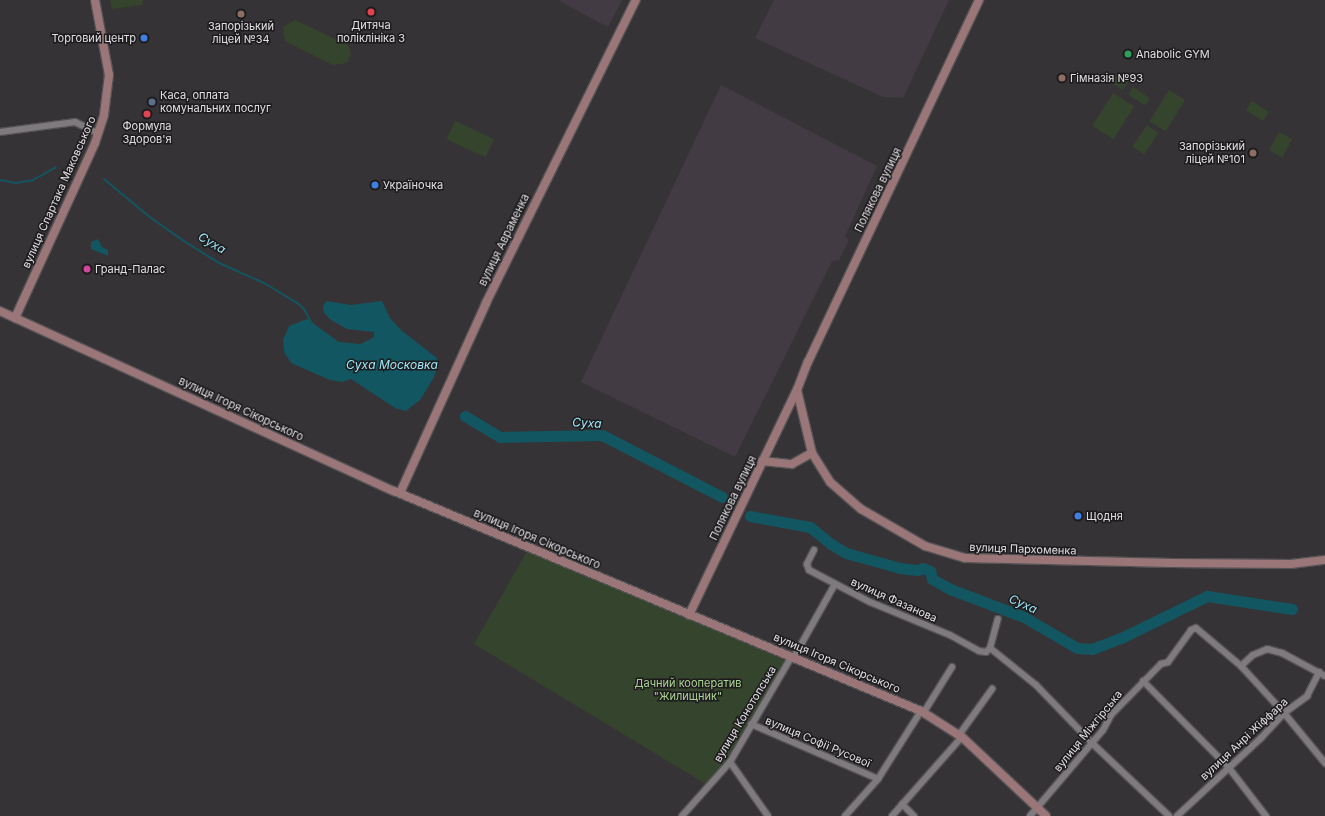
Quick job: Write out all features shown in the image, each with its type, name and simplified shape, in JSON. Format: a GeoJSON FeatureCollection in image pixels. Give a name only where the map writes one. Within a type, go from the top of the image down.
{"type":"FeatureCollection","features":[{"type":"Feature","properties":{"kind":"main road","name":"вулиця Спартака Маковського"},"geometry":{"type":"LineString","coordinates":[[15,318],[98,133],[104,115],[109,75],[95,0]]}},
{"type":"Feature","properties":{"kind":"main road","name":"вулиця Авраменка"},"geometry":{"type":"LineString","coordinates":[[400,493],[484,308],[585,99],[636,0]]}},
{"type":"Feature","properties":{"kind":"main road","name":"Полякова вулиця"},"geometry":{"type":"LineString","coordinates":[[689,615],[797,390],[808,362],[979,0]]}},
{"type":"Feature","properties":{"kind":"main road","name":"вулиця Ігоря Сікорського"},"geometry":{"type":"LineString","coordinates":[[0,311],[400,493],[689,615],[923,711],[960,736],[1046,816]]}},
{"type":"Feature","properties":{"kind":"main road"},"geometry":{"type":"LineString","coordinates":[[762,461],[792,464],[812,453],[797,390]]}},
{"type":"Feature","properties":{"kind":"main road","name":"вулиця Пархоменка"},"geometry":{"type":"LineString","coordinates":[[812,453],[830,482],[861,509],[925,546],[966,558],[1291,564],[1325,560]]}},
{"type":"Feature","properties":{"kind":"street"},"geometry":{"type":"LineString","coordinates":[[0,132],[75,122],[98,133]]}},
{"type":"Feature","properties":{"kind":"street","name":"вулиця Фазанова"},"geometry":{"type":"LineString","coordinates":[[814,550],[808,568],[835,584],[950,635],[979,651],[986,652],[990,648]]}},
{"type":"Feature","properties":{"kind":"street","name":"вулиця Конотопська"},"geometry":{"type":"LineString","coordinates":[[682,816],[730,762],[751,724],[793,657],[835,584]]}},
{"type":"Feature","properties":{"kind":"street"},"geometry":{"type":"LineString","coordinates":[[998,619],[990,648],[1036,685],[1169,816]]}},
{"type":"Feature","properties":{"kind":"street","name":"вулиця Міжгірська"},"geometry":{"type":"LineString","coordinates":[[1030,816],[1093,742],[1111,715],[1161,664],[1168,662],[1191,630],[1196,628],[1241,666]]}},
{"type":"Feature","properties":{"kind":"street"},"geometry":{"type":"LineString","coordinates":[[1325,676],[1282,653],[1267,649],[1254,655],[1241,666],[1284,713],[1325,763]]}},
{"type":"Feature","properties":{"kind":"street"},"geometry":{"type":"LineString","coordinates":[[844,816],[878,779],[952,667]]}},
{"type":"Feature","properties":{"kind":"street","name":"вулиця Анрі Жіффара"},"geometry":{"type":"LineString","coordinates":[[1177,816],[1261,738],[1284,713],[1307,696],[1319,672]]}},
{"type":"Feature","properties":{"kind":"street"},"geometry":{"type":"LineString","coordinates":[[1143,682],[1229,768],[1266,816]]}},
{"type":"Feature","properties":{"kind":"street"},"geometry":{"type":"LineString","coordinates":[[892,816],[960,736],[992,690]]}},
{"type":"Feature","properties":{"kind":"street","name":"вулиця Софії Русової"},"geometry":{"type":"LineString","coordinates":[[751,724],[878,779]]}},
{"type":"Feature","properties":{"kind":"street"},"geometry":{"type":"LineString","coordinates":[[730,762],[768,816]]}},
{"type":"Feature","properties":{"kind":"street"},"geometry":{"type":"LineString","coordinates":[[902,804],[914,816]]}},
{"type":"Feature","properties":{"kind":"shaded area"},"geometry":{"type":"Polygon","coordinates":[[[558,0],[622,0],[608,27],[558,0]]]}},
{"type":"Feature","properties":{"kind":"shaded area"},"geometry":{"type":"Polygon","coordinates":[[[774,0],[949,0],[903,98],[883,97],[755,38],[774,0]]]}},
{"type":"Feature","properties":{"kind":"shaded area"},"geometry":{"type":"Polygon","coordinates":[[[721,85],[877,166],[845,236],[849,240],[839,260],[832,261],[735,457],[581,382],[721,85]]]}},
{"type":"Feature","properties":{"kind":"green space"},"geometry":{"type":"Polygon","coordinates":[[[110,0],[143,0],[142,5],[112,9],[110,0]]]}},
{"type":"Feature","properties":{"kind":"green space"},"geometry":{"type":"Polygon","coordinates":[[[295,20],[348,45],[351,54],[347,63],[333,65],[285,41],[283,27],[295,20]]]}},
{"type":"Feature","properties":{"kind":"green space"},"geometry":{"type":"Polygon","coordinates":[[[1122,74],[1130,79],[1123,90],[1110,82],[1118,75],[1122,74]]]}},
{"type":"Feature","properties":{"kind":"green space"},"geometry":{"type":"Polygon","coordinates":[[[1133,87],[1150,98],[1145,105],[1128,95],[1133,87]]]}},
{"type":"Feature","properties":{"kind":"green space"},"geometry":{"type":"Polygon","coordinates":[[[1169,90],[1185,100],[1166,131],[1149,121],[1169,90]]]}},
{"type":"Feature","properties":{"kind":"green space"},"geometry":{"type":"Polygon","coordinates":[[[1113,93],[1134,106],[1114,139],[1092,126],[1113,93]]]}},
{"type":"Feature","properties":{"kind":"green space"},"geometry":{"type":"Polygon","coordinates":[[[1252,101],[1269,112],[1263,121],[1246,110],[1252,101]]]}},
{"type":"Feature","properties":{"kind":"green space"},"geometry":{"type":"Polygon","coordinates":[[[455,121],[494,139],[486,157],[447,139],[455,121]]]}},
{"type":"Feature","properties":{"kind":"green space"},"geometry":{"type":"Polygon","coordinates":[[[1147,125],[1159,133],[1144,154],[1132,147],[1147,125]]]}},
{"type":"Feature","properties":{"kind":"green space"},"geometry":{"type":"Polygon","coordinates":[[[1279,132],[1292,139],[1282,158],[1269,151],[1279,132]]]}},
{"type":"Feature","properties":{"kind":"green space","name":"Дачний кооператив \"Жилищник\""},"geometry":{"type":"Polygon","coordinates":[[[529,548],[794,657],[730,762],[709,786],[474,644],[529,548]]]}},
{"type":"Feature","properties":{"kind":"water"},"geometry":{"type":"Polygon","coordinates":[[[98,239],[102,247],[108,250],[108,256],[91,249],[91,242],[98,239]]]}},
{"type":"Feature","properties":{"kind":"water","name":"Суха Московка"},"geometry":{"type":"Polygon","coordinates":[[[326,301],[351,305],[382,301],[390,318],[402,331],[437,358],[438,366],[433,379],[420,400],[406,411],[395,408],[351,379],[342,382],[330,380],[291,363],[284,352],[283,340],[289,326],[307,319],[339,342],[361,344],[374,337],[374,332],[347,329],[331,320],[324,313],[323,307],[326,301]]]}},
{"type":"Feature","properties":{"kind":"waterway","name":"Суха Московка"},"geometry":{"type":"LineString","coordinates":[[0,180],[15,183],[33,180],[56,167]]}},
{"type":"Feature","properties":{"kind":"waterway","name":"Суха"},"geometry":{"type":"LineString","coordinates":[[104,179],[151,218],[184,241],[219,263],[264,283],[296,302],[304,309],[311,322]]}},
{"type":"Feature","properties":{"kind":"waterway","name":"Суха"},"geometry":{"type":"LineString","coordinates":[[465,416],[500,437],[602,435],[722,497]]}},
{"type":"Feature","properties":{"kind":"waterway","name":"Суха"},"geometry":{"type":"LineString","coordinates":[[750,516],[810,527],[831,544],[846,553],[900,568],[917,570],[923,568],[930,571],[932,579],[950,589],[1024,617],[1077,648],[1092,649],[1123,637],[1207,596],[1292,609]]}},
{"type":"Feature","properties":{"kind":"place","name":"Дитяча поліклініка 3"},"geometry":{"type":"Point","coordinates":[371,12]}},
{"type":"Feature","properties":{"kind":"place","name":"Запорізький ліцей №34"},"geometry":{"type":"Point","coordinates":[241,14]}},
{"type":"Feature","properties":{"kind":"place","name":"Торговий центр"},"geometry":{"type":"Point","coordinates":[144,38]}},
{"type":"Feature","properties":{"kind":"place","name":"Anabolic GYM"},"geometry":{"type":"Point","coordinates":[1128,54]}},
{"type":"Feature","properties":{"kind":"place","name":"Гімназія №93"},"geometry":{"type":"Point","coordinates":[1062,78]}},
{"type":"Feature","properties":{"kind":"place","name":"Каса, оплата комунальних послуг"},"geometry":{"type":"Point","coordinates":[152,102]}},
{"type":"Feature","properties":{"kind":"place","name":"Формула Здоров'я"},"geometry":{"type":"Point","coordinates":[147,114]}},
{"type":"Feature","properties":{"kind":"place","name":"Запорізький ліцей №101"},"geometry":{"type":"Point","coordinates":[1253,153]}},
{"type":"Feature","properties":{"kind":"place","name":"Україночка"},"geometry":{"type":"Point","coordinates":[375,185]}},
{"type":"Feature","properties":{"kind":"place","name":"Гранд-Палас"},"geometry":{"type":"Point","coordinates":[87,269]}},
{"type":"Feature","properties":{"kind":"place","name":"Щодня"},"geometry":{"type":"Point","coordinates":[1078,516]}}]}
